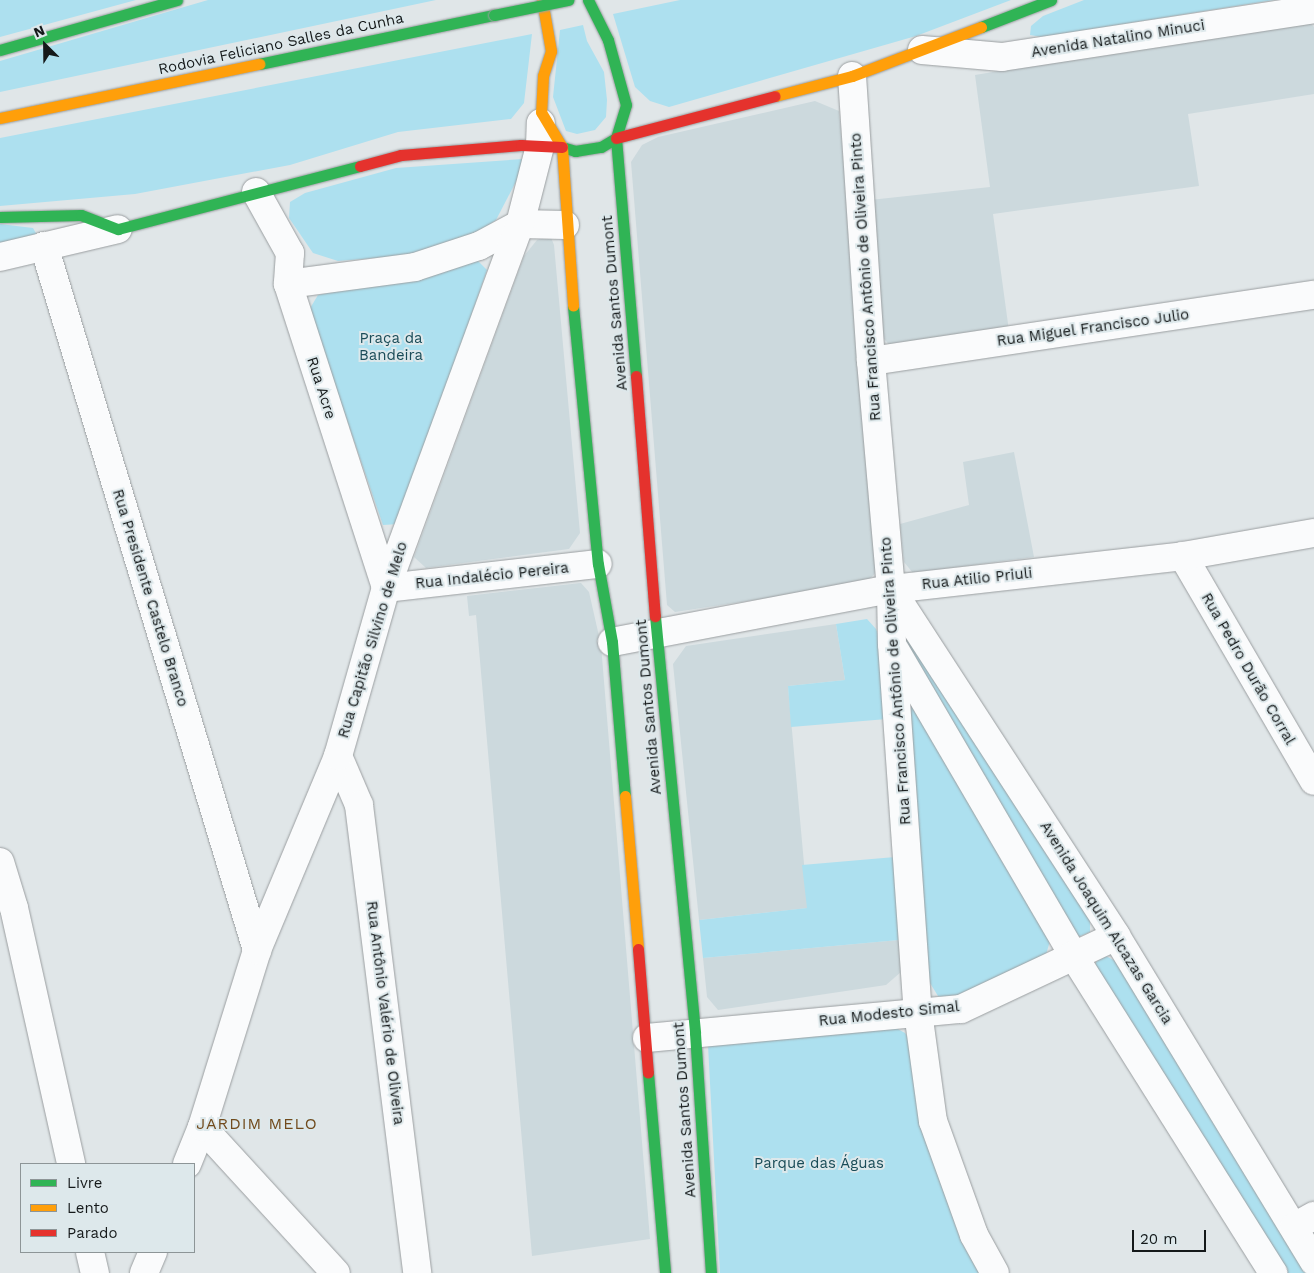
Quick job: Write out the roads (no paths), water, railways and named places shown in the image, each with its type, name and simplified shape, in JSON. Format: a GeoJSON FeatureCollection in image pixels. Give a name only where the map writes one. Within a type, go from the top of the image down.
{"type":"FeatureCollection","features":[{"type":"Feature","properties":{"kind":"street"},"geometry":{"type":"LineString","coordinates":[[0,50],[177,0]]}},
{"type":"Feature","properties":{"kind":"street"},"geometry":{"type":"LineString","coordinates":[[541,112],[543,76],[551,51],[542,0]]}},
{"type":"Feature","properties":{"kind":"street","name":"Rodovia Feliciano Salles da Cunha"},"geometry":{"type":"LineString","coordinates":[[0,118],[568,0]]}},
{"type":"Feature","properties":{"kind":"street"},"geometry":{"type":"LineString","coordinates":[[588,0],[608,40],[626,105],[616,138]]}},
{"type":"Feature","properties":{"kind":"street"},"geometry":{"type":"LineString","coordinates":[[0,257],[118,229],[401,155],[551,146],[575,151],[601,147],[616,138],[852,76],[1051,0]]}},
{"type":"Feature","properties":{"kind":"street","name":"Avenida Natalino Minuci"},"geometry":{"type":"LineString","coordinates":[[922,50],[1002,57],[1314,9]]}},
{"type":"Feature","properties":{"kind":"street","name":"Rua Francisco Antônio de Oliveira Pinto"},"geometry":{"type":"LineString","coordinates":[[852,76],[871,361],[892,589],[892,644],[918,1012],[933,1121],[974,1235],[995,1273]]}},
{"type":"Feature","properties":{"kind":"street","name":"Rua Capitão Silvino de Melo"},"geometry":{"type":"LineString","coordinates":[[187,1163],[202,1127],[256,950],[338,756],[386,588],[520,224],[551,146],[541,112]]}},
{"type":"Feature","properties":{"kind":"street","name":"Avenida Santos Dumont"},"geometry":{"type":"LineString","coordinates":[[616,138],[657,636],[695,1033],[711,1273]]}},
{"type":"Feature","properties":{"kind":"street","name":"Avenida Santos Dumont"},"geometry":{"type":"LineString","coordinates":[[551,146],[565,225],[598,564],[612,642],[647,1038],[665,1273]]}},
{"type":"Feature","properties":{"kind":"street","name":"Rua Acre"},"geometry":{"type":"LineString","coordinates":[[256,192],[290,253],[288,284],[386,588]]}},
{"type":"Feature","properties":{"kind":"street"},"geometry":{"type":"LineString","coordinates":[[0,217],[81,215],[118,229]]}},
{"type":"Feature","properties":{"kind":"street"},"geometry":{"type":"LineString","coordinates":[[288,284],[415,267],[479,246],[520,224],[565,225]]}},
{"type":"Feature","properties":{"kind":"street","name":"Rua Presidente Castelo Branco"},"geometry":{"type":"LineString","coordinates":[[44,246],[256,950]]}},
{"type":"Feature","properties":{"kind":"street","name":"Rua Miguel Francisco Julio"},"geometry":{"type":"LineString","coordinates":[[871,361],[1314,295]]}},
{"type":"Feature","properties":{"kind":"street","name":"Rua Atilio Priuli"},"geometry":{"type":"LineString","coordinates":[[612,642],[657,636],[892,589],[1183,556],[1314,533]]}},
{"type":"Feature","properties":{"kind":"street","name":"Rua Pedro Durão Corral"},"geometry":{"type":"LineString","coordinates":[[1183,556],[1314,781]]}},
{"type":"Feature","properties":{"kind":"street","name":"Rua Indalécio Pereira"},"geometry":{"type":"LineString","coordinates":[[386,588],[598,564]]}},
{"type":"Feature","properties":{"kind":"street","name":"Avenida Joaquim Alcazas Garcia"},"geometry":{"type":"LineString","coordinates":[[892,589],[1116,936],[1304,1222],[1314,1262]]}},
{"type":"Feature","properties":{"kind":"street"},"geometry":{"type":"LineString","coordinates":[[892,644],[1073,955],[1273,1273]]}},
{"type":"Feature","properties":{"kind":"street","name":"Rua Antônio Valério de Oliveira"},"geometry":{"type":"LineString","coordinates":[[338,756],[359,805],[417,1273]]}},
{"type":"Feature","properties":{"kind":"street"},"geometry":{"type":"LineString","coordinates":[[0,862],[14,908],[71,1163]]}},
{"type":"Feature","properties":{"kind":"street","name":"Rua Modesto Simal"},"geometry":{"type":"LineString","coordinates":[[647,1038],[918,1012],[961,1010],[1116,936]]}},
{"type":"Feature","properties":{"kind":"street"},"geometry":{"type":"LineString","coordinates":[[202,1127],[336,1273]]}},
{"type":"Feature","properties":{"kind":"street"},"geometry":{"type":"LineString","coordinates":[[90,1253],[95,1273]]}},
{"type":"Feature","properties":{"kind":"street"},"geometry":{"type":"LineString","coordinates":[[144,1273],[153,1253]]}},
{"type":"Feature","properties":{"kind":"district","name":"JARDIM MELO"},"geometry":{"type":"Point","coordinates":[257,1124]}},
{"type":"Feature","properties":{"kind":"park label","name":"Praça da Bandeira"},"geometry":{"type":"Point","coordinates":[391,346]}},
{"type":"Feature","properties":{"kind":"park label","name":"Parque das Águas"},"geometry":{"type":"Point","coordinates":[819,1164]}}]}
